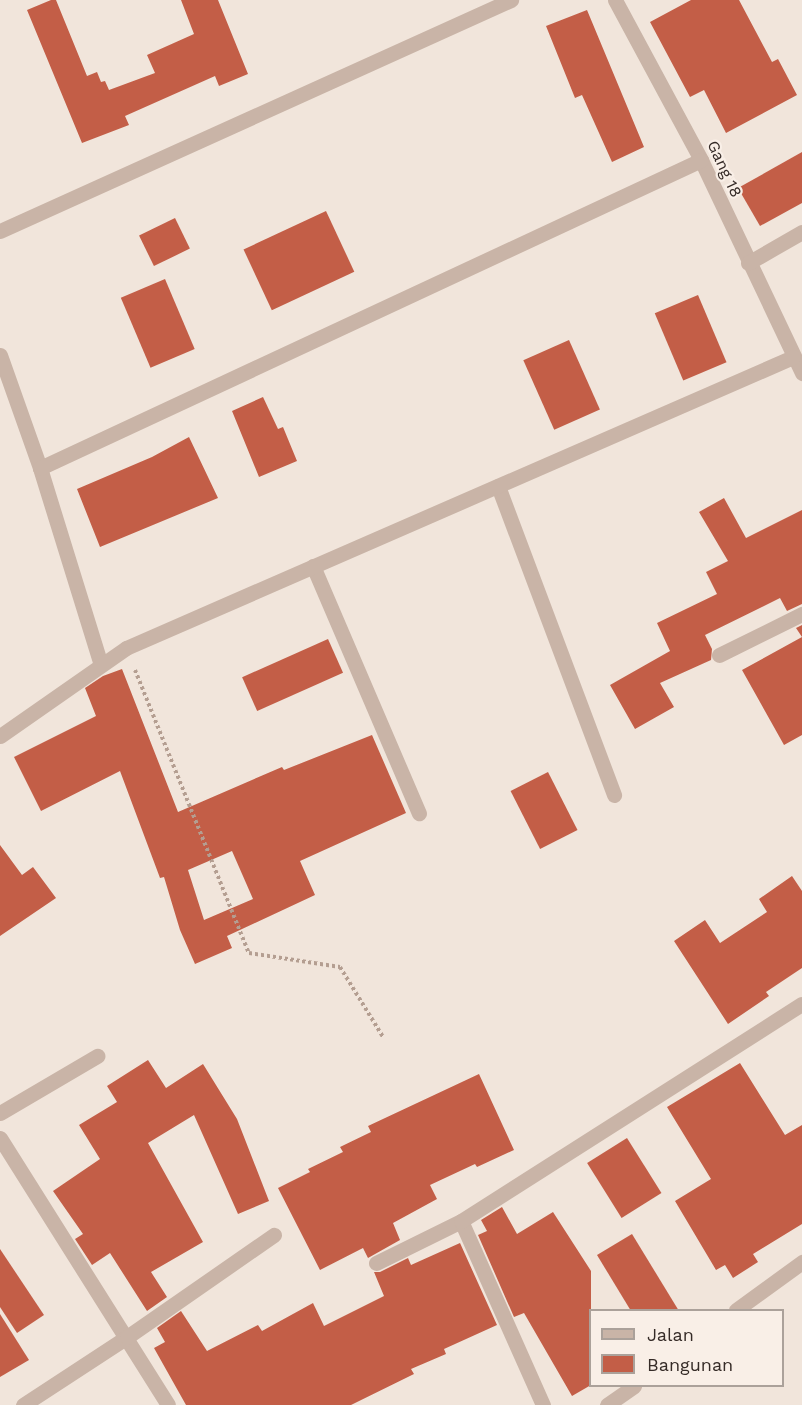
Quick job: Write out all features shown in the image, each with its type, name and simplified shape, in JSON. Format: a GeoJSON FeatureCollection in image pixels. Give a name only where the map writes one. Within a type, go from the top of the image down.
{"type":"FeatureCollection","features":[{"type":"Feature","properties":{"kind":"street"},"geometry":{"type":"LineString","coordinates":[[0,231],[511,0]]}},
{"type":"Feature","properties":{"kind":"street","name":"Gang 18"},"geometry":{"type":"LineString","coordinates":[[615,0],[701,160],[802,373]]}},
{"type":"Feature","properties":{"kind":"street"},"geometry":{"type":"LineString","coordinates":[[40,468],[701,160]]}},
{"type":"Feature","properties":{"kind":"street"},"geometry":{"type":"LineString","coordinates":[[748,263],[802,232]]}},
{"type":"Feature","properties":{"kind":"street"},"geometry":{"type":"LineString","coordinates":[[0,355],[40,468],[101,665]]}},
{"type":"Feature","properties":{"kind":"street"},"geometry":{"type":"LineString","coordinates":[[0,736],[126,648],[793,357]]}},
{"type":"Feature","properties":{"kind":"street"},"geometry":{"type":"LineString","coordinates":[[498,486],[614,795]]}},
{"type":"Feature","properties":{"kind":"street"},"geometry":{"type":"LineString","coordinates":[[313,566],[419,813]]}},
{"type":"Feature","properties":{"kind":"street"},"geometry":{"type":"LineString","coordinates":[[719,655],[802,614]]}},
{"type":"Feature","properties":{"kind":"street"},"geometry":{"type":"LineString","coordinates":[[376,1263],[461,1221],[802,1004]]}},
{"type":"Feature","properties":{"kind":"street"},"geometry":{"type":"LineString","coordinates":[[0,1113],[97,1056]]}},
{"type":"Feature","properties":{"kind":"street"},"geometry":{"type":"LineString","coordinates":[[0,1138],[168,1405]]}},
{"type":"Feature","properties":{"kind":"street"},"geometry":{"type":"LineString","coordinates":[[461,1221],[543,1405]]}},
{"type":"Feature","properties":{"kind":"street"},"geometry":{"type":"LineString","coordinates":[[23,1405],[127,1337],[274,1235]]}},
{"type":"Feature","properties":{"kind":"street"},"geometry":{"type":"LineString","coordinates":[[739,1309],[802,1262]]}},
{"type":"Feature","properties":{"kind":"street"},"geometry":{"type":"LineString","coordinates":[[607,1405],[633,1387]]}},
{"type":"Feature","properties":{"kind":"path"},"geometry":{"type":"LineString","coordinates":[[126,648],[249,953],[340,967],[383,1037]]}},
{"type":"Feature","properties":{"kind":"building"},"geometry":{"type":"Polygon","coordinates":[[[56,0],[87,76],[97,72],[101,82],[105,81],[109,90],[155,73],[147,55],[194,34],[181,0],[218,0],[248,74],[219,86],[215,76],[125,116],[129,125],[82,143],[27,10],[56,0]]]}},
{"type":"Feature","properties":{"kind":"building"},"geometry":{"type":"Polygon","coordinates":[[[691,0],[739,0],[772,62],[778,59],[797,95],[726,133],[704,90],[690,97],[650,22],[691,0]]]}},
{"type":"Feature","properties":{"kind":"building"},"geometry":{"type":"Polygon","coordinates":[[[587,10],[644,147],[612,162],[582,95],[575,98],[546,26],[587,10]]]}},
{"type":"Feature","properties":{"kind":"building"},"geometry":{"type":"Polygon","coordinates":[[[802,152],[802,203],[760,226],[738,188],[802,152]]]}},
{"type":"Feature","properties":{"kind":"building"},"geometry":{"type":"Polygon","coordinates":[[[326,211],[354,272],[272,310],[244,249],[326,211]]]}},
{"type":"Feature","properties":{"kind":"building"},"geometry":{"type":"Polygon","coordinates":[[[175,218],[190,249],[154,266],[139,236],[175,218]]]}},
{"type":"Feature","properties":{"kind":"building"},"geometry":{"type":"Polygon","coordinates":[[[165,279],[195,349],[151,368],[121,298],[165,279]]]}},
{"type":"Feature","properties":{"kind":"building"},"geometry":{"type":"Polygon","coordinates":[[[698,295],[727,362],[683,381],[655,313],[698,295]]]}},
{"type":"Feature","properties":{"kind":"building"},"geometry":{"type":"Polygon","coordinates":[[[569,340],[600,409],[554,430],[523,360],[569,340]]]}},
{"type":"Feature","properties":{"kind":"building"},"geometry":{"type":"Polygon","coordinates":[[[263,397],[278,429],[283,427],[297,461],[259,477],[232,411],[263,397]]]}},
{"type":"Feature","properties":{"kind":"building"},"geometry":{"type":"Polygon","coordinates":[[[189,437],[218,498],[100,547],[77,489],[152,457],[189,437]]]}},
{"type":"Feature","properties":{"kind":"building"},"geometry":{"type":"Polygon","coordinates":[[[724,498],[746,538],[802,510],[802,604],[787,611],[780,598],[705,635],[712,649],[711,660],[660,683],[674,707],[635,729],[610,685],[670,651],[657,623],[717,594],[706,572],[728,561],[699,512],[724,498]]]}},
{"type":"Feature","properties":{"kind":"building"},"geometry":{"type":"Polygon","coordinates":[[[802,625],[802,637],[796,628],[802,625]]]}},
{"type":"Feature","properties":{"kind":"building"},"geometry":{"type":"Polygon","coordinates":[[[802,637],[802,735],[784,745],[742,670],[802,637]]]}},
{"type":"Feature","properties":{"kind":"building"},"geometry":{"type":"Polygon","coordinates":[[[328,639],[343,673],[257,711],[242,677],[328,639]]]}},
{"type":"Feature","properties":{"kind":"building"},"geometry":{"type":"Polygon","coordinates":[[[122,669],[178,812],[282,767],[284,770],[372,735],[406,813],[300,861],[315,895],[227,936],[232,948],[195,964],[180,930],[164,877],[160,878],[120,771],[41,811],[14,757],[96,716],[85,688],[103,676],[122,669]],[[232,851],[188,870],[204,920],[253,899],[232,851]]]}},
{"type":"Feature","properties":{"kind":"building"},"geometry":{"type":"Polygon","coordinates":[[[548,772],[578,830],[540,849],[511,791],[548,772]]]}},
{"type":"Feature","properties":{"kind":"building"},"geometry":{"type":"Polygon","coordinates":[[[0,845],[22,875],[33,867],[56,898],[0,936],[0,845]]]}},
{"type":"Feature","properties":{"kind":"building"},"geometry":{"type":"Polygon","coordinates":[[[792,876],[802,891],[802,968],[766,992],[769,996],[728,1024],[674,941],[705,920],[720,943],[767,912],[759,899],[792,876]]]}},
{"type":"Feature","properties":{"kind":"building"},"geometry":{"type":"Polygon","coordinates":[[[148,1060],[166,1088],[203,1064],[237,1119],[269,1201],[238,1214],[194,1115],[148,1143],[203,1242],[151,1272],[167,1297],[147,1311],[110,1253],[92,1265],[75,1239],[83,1234],[53,1191],[100,1159],[79,1125],[117,1102],[107,1086],[148,1060]]]}},
{"type":"Feature","properties":{"kind":"building"},"geometry":{"type":"Polygon","coordinates":[[[740,1063],[785,1135],[802,1125],[802,1224],[753,1254],[758,1262],[733,1278],[725,1265],[716,1270],[675,1201],[711,1179],[667,1107],[740,1063]]]}},
{"type":"Feature","properties":{"kind":"building"},"geometry":{"type":"Polygon","coordinates":[[[479,1074],[514,1150],[477,1167],[475,1164],[430,1185],[437,1199],[393,1223],[400,1240],[368,1258],[363,1248],[320,1270],[278,1188],[310,1172],[308,1169],[343,1152],[340,1147],[371,1132],[368,1126],[479,1074]]]}},
{"type":"Feature","properties":{"kind":"building"},"geometry":{"type":"Polygon","coordinates":[[[627,1138],[661,1193],[622,1218],[587,1163],[627,1138]]]}},
{"type":"Feature","properties":{"kind":"building"},"geometry":{"type":"Polygon","coordinates":[[[502,1207],[517,1234],[553,1212],[591,1271],[589,1386],[572,1396],[524,1313],[514,1317],[478,1235],[487,1231],[481,1220],[502,1207]]]}},
{"type":"Feature","properties":{"kind":"building"},"geometry":{"type":"Polygon","coordinates":[[[632,1234],[678,1309],[630,1309],[597,1255],[632,1234]]]}},
{"type":"Feature","properties":{"kind":"building"},"geometry":{"type":"Polygon","coordinates":[[[460,1243],[497,1325],[444,1349],[446,1354],[411,1369],[414,1374],[351,1405],[186,1405],[154,1348],[165,1342],[157,1328],[181,1311],[207,1351],[258,1325],[262,1331],[313,1303],[324,1326],[384,1296],[374,1272],[380,1272],[408,1258],[411,1265],[460,1243]]]}},
{"type":"Feature","properties":{"kind":"building"},"geometry":{"type":"Polygon","coordinates":[[[0,1249],[44,1315],[17,1333],[0,1307],[0,1249]]]}},
{"type":"Feature","properties":{"kind":"building"},"geometry":{"type":"Polygon","coordinates":[[[0,1314],[29,1360],[0,1377],[0,1314]]]}}]}
